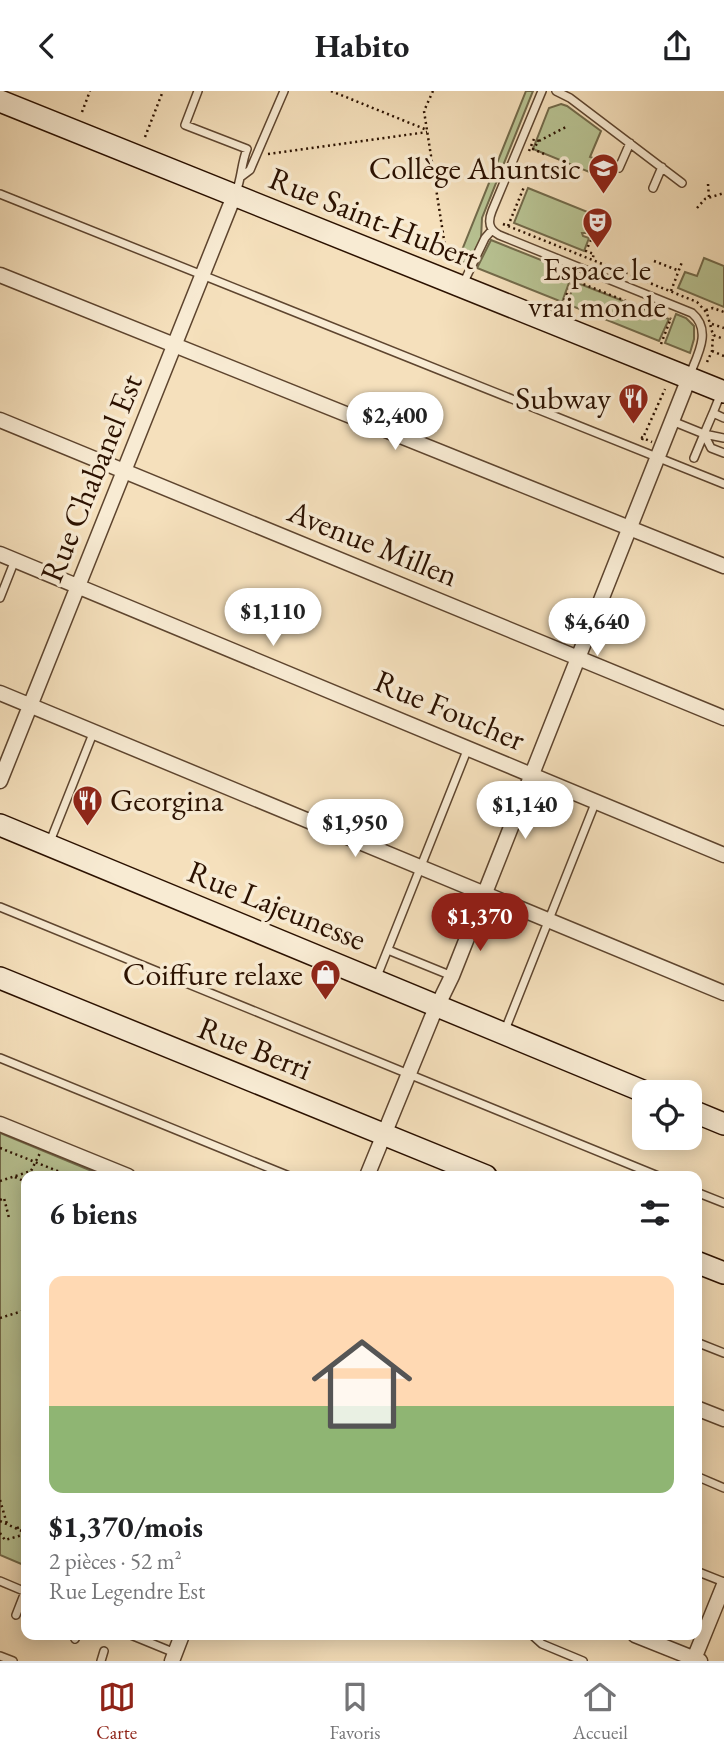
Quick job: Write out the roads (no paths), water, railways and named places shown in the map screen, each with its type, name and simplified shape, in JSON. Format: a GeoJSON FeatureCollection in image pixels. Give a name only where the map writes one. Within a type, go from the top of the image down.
{"type":"FeatureCollection","features":[{"type":"Feature","properties":{"kind":"main road","name":"Rue Saint-Hubert"},"geometry":{"type":"LineString","coordinates":[[0,101],[238,186],[462,288],[723,391]]}},
{"type":"Feature","properties":{"kind":"main road","name":"Rue Lajeunesse"},"geometry":{"type":"LineString","coordinates":[[0,825],[632,1087]]}},
{"type":"Feature","properties":{"kind":"main road","name":"Rue Berri"},"geometry":{"type":"LineString","coordinates":[[0,978],[474,1171]]}},
{"type":"Feature","properties":{"kind":"main road"},"geometry":{"type":"LineString","coordinates":[[702,1115],[724,1125]]}},
{"type":"Feature","properties":{"kind":"main road"},"geometry":{"type":"LineString","coordinates":[[702,1264],[724,1273]]}},
{"type":"Feature","properties":{"kind":"street","name":"Rue Chabanel Est"},"geometry":{"type":"LineString","coordinates":[[0,781],[238,186]]}},
{"type":"Feature","properties":{"kind":"street"},"geometry":{"type":"LineString","coordinates":[[0,275],[724,566]]}},
{"type":"Feature","properties":{"kind":"street"},"geometry":{"type":"LineString","coordinates":[[369,1171],[452,976],[658,458],[664,421],[689,378]]}},
{"type":"Feature","properties":{"kind":"street","name":"Avenue Millen"},"geometry":{"type":"LineString","coordinates":[[0,420],[724,718]]}},
{"type":"Feature","properties":{"kind":"street","name":"Rue Foucher"},"geometry":{"type":"LineString","coordinates":[[0,554],[724,855]]}},
{"type":"Feature","properties":{"kind":"street"},"geometry":{"type":"LineString","coordinates":[[0,693],[724,993]]}},
{"type":"Feature","properties":{"kind":"street"},"geometry":{"type":"LineString","coordinates":[[0,1124],[116,1171]]}},
{"type":"Feature","properties":{"kind":"street"},"geometry":{"type":"LineString","coordinates":[[702,1410],[724,1419]]}},
{"type":"Feature","properties":{"kind":"street"},"geometry":{"type":"LineString","coordinates":[[647,1640],[697,1660],[724,1583]]}},
{"type":"Feature","properties":{"kind":"street"},"geometry":{"type":"LineString","coordinates":[[173,1657],[180,1640]]}},
{"type":"Feature","properties":{"kind":"lane"},"geometry":{"type":"LineString","coordinates":[[198,91],[185,125],[247,149],[240,166],[238,186]]}},
{"type":"Feature","properties":{"kind":"lane"},"geometry":{"type":"LineString","coordinates":[[238,186],[250,170],[284,91]]}},
{"type":"Feature","properties":{"kind":"lane"},"geometry":{"type":"LineString","coordinates":[[541,91],[492,211],[489,221],[492,230],[692,313],[702,326],[703,338],[689,378]]}},
{"type":"Feature","properties":{"kind":"lane"},"geometry":{"type":"LineString","coordinates":[[556,91],[570,98],[682,183]]}},
{"type":"Feature","properties":{"kind":"lane"},"geometry":{"type":"LineString","coordinates":[[619,168],[629,143]]}},
{"type":"Feature","properties":{"kind":"lane"},"geometry":{"type":"LineString","coordinates":[[653,188],[662,167]]}},
{"type":"Feature","properties":{"kind":"lane"},"geometry":{"type":"LineString","coordinates":[[0,194],[724,484]]}},
{"type":"Feature","properties":{"kind":"lane"},"geometry":{"type":"LineString","coordinates":[[462,288],[485,237],[492,230]]}},
{"type":"Feature","properties":{"kind":"lane"},"geometry":{"type":"LineString","coordinates":[[694,458],[723,391]]}},
{"type":"Feature","properties":{"kind":"lane"},"geometry":{"type":"LineString","coordinates":[[713,413],[724,418]]}},
{"type":"Feature","properties":{"kind":"lane"},"geometry":{"type":"LineString","coordinates":[[664,421],[704,434],[724,437]]}},
{"type":"Feature","properties":{"kind":"lane"},"geometry":{"type":"LineString","coordinates":[[704,434],[711,447],[724,453]]}},
{"type":"Feature","properties":{"kind":"lane"},"geometry":{"type":"LineString","coordinates":[[0,598],[15,560]]}},
{"type":"Feature","properties":{"kind":"lane"},"geometry":{"type":"LineString","coordinates":[[49,845],[94,731]]}},
{"type":"Feature","properties":{"kind":"lane"},"geometry":{"type":"LineString","coordinates":[[376,980],[468,748]]}},
{"type":"Feature","properties":{"kind":"lane"},"geometry":{"type":"LineString","coordinates":[[503,1034],[596,801]]}},
{"type":"Feature","properties":{"kind":"lane"},"geometry":{"type":"LineString","coordinates":[[0,907],[646,1171]]}},
{"type":"Feature","properties":{"kind":"lane"},"geometry":{"type":"LineString","coordinates":[[388,950],[452,976]]}},
{"type":"Feature","properties":{"kind":"lane"},"geometry":{"type":"LineString","coordinates":[[0,1058],[277,1171]]}},
{"type":"Feature","properties":{"kind":"lane"},"geometry":{"type":"LineString","coordinates":[[702,1194],[724,1203]]}},
{"type":"Feature","properties":{"kind":"lane"},"geometry":{"type":"LineString","coordinates":[[702,1344],[724,1353]]}},
{"type":"Feature","properties":{"kind":"lane"},"geometry":{"type":"LineString","coordinates":[[702,1479],[724,1488]]}},
{"type":"Feature","properties":{"kind":"lane"},"geometry":{"type":"LineString","coordinates":[[702,1574],[724,1583]]}},
{"type":"Feature","properties":{"kind":"lane"},"geometry":{"type":"LineString","coordinates":[[0,1581],[21,1590]]}},
{"type":"Feature","properties":{"kind":"lane"},"geometry":{"type":"LineString","coordinates":[[16,1615],[21,1604]]}},
{"type":"Feature","properties":{"kind":"lane"},"geometry":{"type":"LineString","coordinates":[[141,1640],[173,1657]]}},
{"type":"Feature","properties":{"kind":"lane"},"geometry":{"type":"LineString","coordinates":[[538,1640],[583,1661]]}},
{"type":"Feature","properties":{"kind":"lane"},"geometry":{"type":"LineString","coordinates":[[101,1661],[104,1651]]}},
{"type":"Feature","properties":{"kind":"lane"},"geometry":{"type":"LineString","coordinates":[[0,1656],[13,1661]]}},
{"type":"Feature","properties":{"kind":"place","name":"Collège Ahuntsic"},"geometry":{"type":"Point","coordinates":[604,195]}},
{"type":"Feature","properties":{"kind":"place","name":"Espace le vrai monde"},"geometry":{"type":"Point","coordinates":[597,249]}},
{"type":"Feature","properties":{"kind":"place","name":"Subway"},"geometry":{"type":"Point","coordinates":[634,425]}},
{"type":"Feature","properties":{"kind":"place","name":"Georgina"},"geometry":{"type":"Point","coordinates":[87,827]}},
{"type":"Feature","properties":{"kind":"place","name":"Coiffure relaxe"},"geometry":{"type":"Point","coordinates":[326,1001]}}]}
